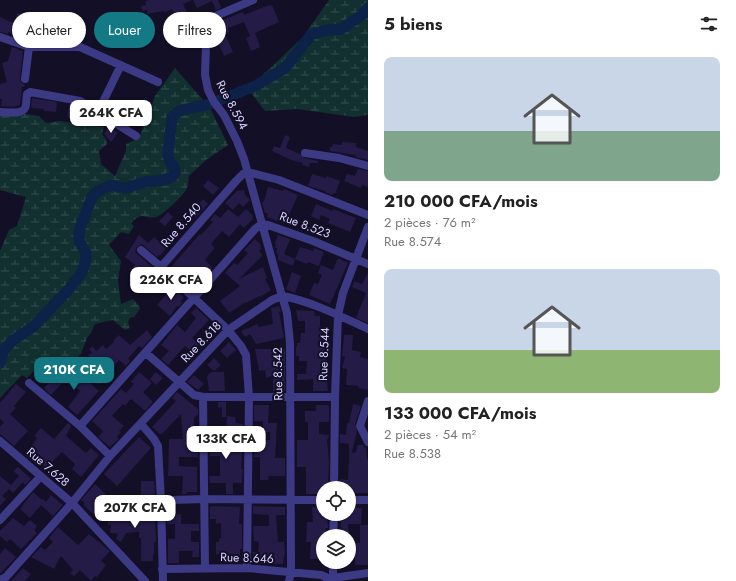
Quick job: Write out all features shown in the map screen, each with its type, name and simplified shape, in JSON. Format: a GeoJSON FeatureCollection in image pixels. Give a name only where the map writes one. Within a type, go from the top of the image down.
{"type":"FeatureCollection","features":[{"type":"Feature","properties":{"kind":"street","name":"Rue 8.594"},"geometry":{"type":"LineString","coordinates":[[248,172],[237,140],[224,115],[214,102],[208,90],[205,75],[206,45],[197,24],[253,0]]}},
{"type":"Feature","properties":{"kind":"street"},"geometry":{"type":"LineString","coordinates":[[0,37],[12,41]]}},
{"type":"Feature","properties":{"kind":"street"},"geometry":{"type":"LineString","coordinates":[[25,79],[27,48]]}},
{"type":"Feature","properties":{"kind":"street"},"geometry":{"type":"LineString","coordinates":[[82,48],[158,82]]}},
{"type":"Feature","properties":{"kind":"street"},"geometry":{"type":"LineString","coordinates":[[98,112],[121,65]]}},
{"type":"Feature","properties":{"kind":"street"},"geometry":{"type":"LineString","coordinates":[[0,112],[23,111],[25,108],[27,94],[30,92],[80,101],[136,136]]}},
{"type":"Feature","properties":{"kind":"street"},"geometry":{"type":"LineString","coordinates":[[305,153],[339,158],[368,166]]}},
{"type":"Feature","properties":{"kind":"street"},"geometry":{"type":"LineString","coordinates":[[368,215],[279,180],[248,172],[282,296],[293,298],[338,315],[368,329]]}},
{"type":"Feature","properties":{"kind":"street","name":"Rue 8.540"},"geometry":{"type":"LineString","coordinates":[[150,281],[236,181],[243,174],[248,172]]}},
{"type":"Feature","properties":{"kind":"street","name":"Rue 8.523"},"geometry":{"type":"LineString","coordinates":[[80,426],[255,229],[262,224],[313,241],[368,264]]}},
{"type":"Feature","properties":{"kind":"street","name":"Rue 8.544"},"geometry":{"type":"LineString","coordinates":[[334,481],[338,315],[343,293],[368,227]]}},
{"type":"Feature","properties":{"kind":"street"},"geometry":{"type":"LineString","coordinates":[[141,250],[194,297],[228,330],[241,346],[246,355],[249,397],[247,568]]}},
{"type":"Feature","properties":{"kind":"street","name":"Rue 8.618"},"geometry":{"type":"LineString","coordinates":[[0,580],[6,577],[72,503],[110,456],[228,330],[272,300],[282,296]]}},
{"type":"Feature","properties":{"kind":"street","name":"Rue 8.542"},"geometry":{"type":"LineString","coordinates":[[282,296],[287,313],[290,343],[291,572],[289,581]]}},
{"type":"Feature","properties":{"kind":"street"},"geometry":{"type":"LineString","coordinates":[[146,353],[194,395],[203,397],[335,397]]}},
{"type":"Feature","properties":{"kind":"street"},"geometry":{"type":"LineString","coordinates":[[29,383],[80,426],[110,456]]}},
{"type":"Feature","properties":{"kind":"street"},"geometry":{"type":"LineString","coordinates":[[203,397],[205,568]]}},
{"type":"Feature","properties":{"kind":"street"},"geometry":{"type":"LineString","coordinates":[[368,401],[360,426],[368,442]]}},
{"type":"Feature","properties":{"kind":"street"},"geometry":{"type":"LineString","coordinates":[[141,424],[158,446],[161,501],[162,581]]}},
{"type":"Feature","properties":{"kind":"street","name":"Rue 7.628"},"geometry":{"type":"LineString","coordinates":[[0,441],[72,503],[140,579]]}},
{"type":"Feature","properties":{"kind":"street"},"geometry":{"type":"LineString","coordinates":[[0,520],[40,477]]}},
{"type":"Feature","properties":{"kind":"street"},"geometry":{"type":"LineString","coordinates":[[138,501],[205,499],[316,500]]}},
{"type":"Feature","properties":{"kind":"street"},"geometry":{"type":"LineString","coordinates":[[356,500],[368,500]]}},
{"type":"Feature","properties":{"kind":"street","name":"Rue 8.646"},"geometry":{"type":"LineString","coordinates":[[162,569],[247,568],[321,575],[333,580],[368,573]]}},
{"type":"Feature","properties":{"kind":"street"},"geometry":{"type":"LineString","coordinates":[[333,569],[333,580]]}},
{"type":"Feature","properties":{"kind":"green space"},"geometry":{"type":"Polygon","coordinates":[[[329,0],[368,0],[368,115],[354,117],[297,109],[265,111],[248,89],[302,38],[329,0]]]}},
{"type":"Feature","properties":{"kind":"green space"},"geometry":{"type":"Polygon","coordinates":[[[175,68],[210,108],[228,145],[206,160],[189,176],[187,188],[178,200],[168,209],[156,217],[139,217],[131,223],[134,226],[129,234],[121,232],[109,245],[121,261],[118,280],[121,304],[133,299],[140,309],[134,317],[130,318],[128,322],[130,328],[125,330],[113,320],[95,324],[87,338],[81,354],[72,362],[62,365],[59,370],[45,381],[34,371],[27,378],[22,375],[0,398],[0,251],[9,230],[17,226],[26,197],[0,190],[0,114],[26,114],[39,116],[46,123],[59,121],[104,127],[102,134],[107,141],[107,144],[99,151],[101,164],[115,176],[126,151],[126,144],[139,138],[155,96],[175,68]]]}},
{"type":"Feature","properties":{"kind":"building"},"geometry":{"type":"Polygon","coordinates":[[[192,0],[183,4],[187,12],[173,12],[172,9],[165,12],[147,12],[147,10],[142,11],[141,6],[146,5],[145,1],[192,0]]]}},
{"type":"Feature","properties":{"kind":"building"},"geometry":{"type":"Polygon","coordinates":[[[193,0],[218,0],[221,8],[216,10],[212,1],[197,8],[193,0]]]}},
{"type":"Feature","properties":{"kind":"building"},"geometry":{"type":"Polygon","coordinates":[[[272,5],[279,22],[255,33],[260,47],[251,51],[246,38],[250,36],[244,22],[228,28],[229,32],[226,34],[226,19],[243,12],[244,15],[272,5]]]}},
{"type":"Feature","properties":{"kind":"building"},"geometry":{"type":"Polygon","coordinates":[[[0,17],[12,22],[12,34],[8,32],[8,34],[0,32],[0,17]]]}},
{"type":"Feature","properties":{"kind":"building"},"geometry":{"type":"Polygon","coordinates":[[[226,36],[233,52],[224,56],[221,48],[226,48],[226,36]]]}},
{"type":"Feature","properties":{"kind":"building"},"geometry":{"type":"Polygon","coordinates":[[[12,47],[23,51],[20,81],[25,85],[22,87],[20,105],[13,107],[1,106],[2,99],[0,99],[0,84],[7,82],[2,63],[8,61],[12,47]]]}},
{"type":"Feature","properties":{"kind":"building"},"geometry":{"type":"Polygon","coordinates":[[[32,98],[57,102],[56,112],[31,108],[32,98]]]}},
{"type":"Feature","properties":{"kind":"building"},"geometry":{"type":"Polygon","coordinates":[[[69,105],[78,106],[80,109],[103,122],[103,124],[67,117],[69,105]]]}},
{"type":"Feature","properties":{"kind":"building"},"geometry":{"type":"Polygon","coordinates":[[[109,126],[118,133],[111,142],[104,134],[109,126]]]}},
{"type":"Feature","properties":{"kind":"building"},"geometry":{"type":"Polygon","coordinates":[[[285,135],[290,137],[286,148],[300,154],[304,158],[318,161],[318,163],[310,163],[309,167],[302,165],[303,163],[291,160],[272,151],[274,146],[280,148],[285,135]]]}},
{"type":"Feature","properties":{"kind":"building"},"geometry":{"type":"Polygon","coordinates":[[[342,142],[356,143],[356,147],[368,151],[368,160],[355,157],[356,155],[330,151],[330,147],[332,147],[333,144],[342,145],[342,142]]]}},
{"type":"Feature","properties":{"kind":"building"},"geometry":{"type":"Polygon","coordinates":[[[358,169],[368,171],[368,187],[362,185],[361,188],[344,181],[347,174],[355,176],[358,169]]]}},
{"type":"Feature","properties":{"kind":"building"},"geometry":{"type":"Polygon","coordinates":[[[312,174],[326,178],[327,176],[340,181],[335,194],[333,193],[332,195],[325,191],[308,186],[312,174]]]}},
{"type":"Feature","properties":{"kind":"building"},"geometry":{"type":"Polygon","coordinates":[[[208,180],[219,188],[213,195],[203,186],[208,180]]]}},
{"type":"Feature","properties":{"kind":"building"},"geometry":{"type":"Polygon","coordinates":[[[268,187],[283,191],[284,189],[298,195],[285,224],[267,217],[268,213],[265,213],[262,203],[268,187]]]}},
{"type":"Feature","properties":{"kind":"building"},"geometry":{"type":"Polygon","coordinates":[[[244,190],[245,195],[250,200],[243,207],[239,203],[233,210],[225,203],[237,191],[244,190]]]}},
{"type":"Feature","properties":{"kind":"building"},"geometry":{"type":"Polygon","coordinates":[[[203,199],[208,204],[196,218],[191,212],[203,199]]]}},
{"type":"Feature","properties":{"kind":"building"},"geometry":{"type":"Polygon","coordinates":[[[316,204],[332,211],[333,209],[356,218],[350,232],[328,223],[330,219],[321,215],[319,220],[311,216],[316,204]]]}},
{"type":"Feature","properties":{"kind":"building"},"geometry":{"type":"Polygon","coordinates":[[[228,209],[238,217],[246,209],[253,216],[253,219],[244,228],[240,224],[229,237],[222,231],[211,244],[215,248],[205,260],[212,267],[206,275],[198,268],[186,283],[170,268],[200,234],[201,235],[213,222],[210,220],[215,214],[220,218],[228,209]]]}},
{"type":"Feature","properties":{"kind":"building"},"geometry":{"type":"Polygon","coordinates":[[[168,212],[173,217],[165,226],[159,221],[168,212]]]}},
{"type":"Feature","properties":{"kind":"building"},"geometry":{"type":"Polygon","coordinates":[[[139,235],[148,243],[154,237],[166,248],[160,256],[159,255],[157,257],[142,244],[137,247],[135,252],[153,268],[136,287],[129,280],[137,271],[133,267],[135,265],[125,257],[139,235]]]}},
{"type":"Feature","properties":{"kind":"building"},"geometry":{"type":"Polygon","coordinates":[[[278,235],[290,239],[284,254],[295,259],[293,266],[278,260],[275,243],[278,235]]]}},
{"type":"Feature","properties":{"kind":"building"},"geometry":{"type":"Polygon","coordinates":[[[255,239],[260,244],[261,249],[259,251],[262,256],[239,279],[263,267],[267,278],[265,279],[271,290],[260,297],[259,296],[246,302],[229,313],[220,301],[240,286],[225,273],[234,263],[237,265],[248,253],[244,250],[255,239]]]}},
{"type":"Feature","properties":{"kind":"building"},"geometry":{"type":"Polygon","coordinates":[[[300,247],[313,251],[314,248],[324,252],[319,266],[308,262],[307,264],[295,259],[300,247]]]}},
{"type":"Feature","properties":{"kind":"building"},"geometry":{"type":"Polygon","coordinates":[[[338,258],[348,263],[330,304],[309,295],[314,283],[318,284],[322,275],[318,273],[321,265],[333,270],[338,258]]]}},
{"type":"Feature","properties":{"kind":"building"},"geometry":{"type":"Polygon","coordinates":[[[292,272],[301,276],[295,293],[286,289],[292,272]]]}},
{"type":"Feature","properties":{"kind":"building"},"geometry":{"type":"Polygon","coordinates":[[[368,273],[368,323],[356,318],[366,293],[352,287],[354,281],[362,284],[368,273]]]}},
{"type":"Feature","properties":{"kind":"building"},"geometry":{"type":"Polygon","coordinates":[[[173,287],[184,297],[181,301],[182,303],[178,307],[177,306],[170,316],[157,305],[173,287]]]}},
{"type":"Feature","properties":{"kind":"building"},"geometry":{"type":"Polygon","coordinates":[[[279,306],[281,311],[279,312],[284,338],[256,344],[250,334],[245,337],[241,331],[247,328],[257,324],[259,327],[273,324],[271,308],[279,306]]]}},
{"type":"Feature","properties":{"kind":"building"},"geometry":{"type":"Polygon","coordinates":[[[196,308],[209,320],[192,338],[200,345],[193,353],[185,346],[168,365],[161,359],[169,351],[161,345],[177,325],[185,332],[196,318],[191,313],[196,308]]]}},
{"type":"Feature","properties":{"kind":"building"},"geometry":{"type":"Polygon","coordinates":[[[296,310],[314,311],[315,316],[320,316],[320,331],[325,331],[327,348],[330,348],[330,353],[327,353],[327,375],[329,375],[329,380],[327,380],[328,391],[313,391],[313,379],[297,380],[297,374],[306,374],[307,361],[299,361],[299,356],[296,356],[297,343],[300,343],[301,333],[305,333],[305,321],[298,321],[296,310]]]}},
{"type":"Feature","properties":{"kind":"building"},"geometry":{"type":"Polygon","coordinates":[[[147,330],[152,337],[142,348],[139,346],[128,359],[130,361],[126,366],[119,360],[113,367],[112,366],[108,370],[107,369],[102,375],[96,370],[86,376],[82,369],[93,362],[88,355],[92,353],[89,349],[93,346],[96,351],[103,345],[106,349],[119,335],[130,345],[147,330]]]}},
{"type":"Feature","properties":{"kind":"building"},"geometry":{"type":"Polygon","coordinates":[[[344,335],[353,335],[352,350],[361,352],[360,357],[368,359],[368,390],[358,388],[359,386],[346,385],[347,369],[342,368],[345,357],[342,356],[344,335]]]}},
{"type":"Feature","properties":{"kind":"building"},"geometry":{"type":"Polygon","coordinates":[[[229,342],[236,350],[227,358],[220,351],[229,342]]]}},
{"type":"Feature","properties":{"kind":"building"},"geometry":{"type":"Polygon","coordinates":[[[255,349],[285,349],[285,391],[273,391],[273,376],[266,378],[265,370],[259,371],[255,349]]]}},
{"type":"Feature","properties":{"kind":"building"},"geometry":{"type":"Polygon","coordinates":[[[214,358],[221,365],[214,371],[207,365],[214,358]]]}},
{"type":"Feature","properties":{"kind":"building"},"geometry":{"type":"Polygon","coordinates":[[[59,372],[65,378],[68,374],[78,383],[84,378],[99,391],[77,415],[68,407],[80,391],[66,379],[51,395],[44,388],[59,372]]]}},
{"type":"Feature","properties":{"kind":"building"},"geometry":{"type":"Polygon","coordinates":[[[139,372],[152,383],[143,392],[153,402],[145,411],[131,399],[125,406],[123,404],[112,416],[124,426],[119,431],[121,432],[117,437],[119,439],[110,447],[98,437],[103,431],[92,421],[121,389],[126,393],[134,384],[131,382],[139,372]]]}},
{"type":"Feature","properties":{"kind":"building"},"geometry":{"type":"Polygon","coordinates":[[[156,372],[163,378],[156,385],[150,379],[156,372]]]}},
{"type":"Feature","properties":{"kind":"building"},"geometry":{"type":"Polygon","coordinates":[[[211,372],[224,372],[225,391],[209,391],[207,376],[211,372]]]}},
{"type":"Feature","properties":{"kind":"building"},"geometry":{"type":"Polygon","coordinates":[[[194,375],[204,384],[198,390],[187,382],[194,375]]]}},
{"type":"Feature","properties":{"kind":"building"},"geometry":{"type":"Polygon","coordinates":[[[16,384],[26,392],[14,406],[16,408],[10,414],[28,431],[14,446],[0,434],[0,427],[4,422],[0,419],[0,403],[16,384]]]}},
{"type":"Feature","properties":{"kind":"building"},"geometry":{"type":"Polygon","coordinates":[[[177,392],[198,409],[198,414],[194,418],[194,429],[188,429],[189,443],[198,443],[198,457],[179,457],[179,466],[197,467],[197,492],[187,492],[187,494],[182,494],[183,476],[168,476],[169,439],[183,439],[181,414],[162,434],[152,427],[176,401],[172,398],[177,392]]]}},
{"type":"Feature","properties":{"kind":"building"},"geometry":{"type":"Polygon","coordinates":[[[218,402],[226,402],[226,417],[222,417],[222,407],[218,408],[218,402]]]}},
{"type":"Feature","properties":{"kind":"building"},"geometry":{"type":"Polygon","coordinates":[[[353,404],[361,406],[355,424],[357,431],[352,452],[355,453],[358,445],[364,445],[364,448],[366,447],[368,460],[368,493],[356,493],[356,481],[340,481],[340,479],[348,480],[349,444],[340,443],[340,434],[346,435],[347,423],[349,423],[353,404]]]}},
{"type":"Feature","properties":{"kind":"building"},"geometry":{"type":"Polygon","coordinates":[[[254,405],[269,405],[268,423],[277,423],[275,458],[285,458],[285,476],[269,476],[268,480],[260,480],[260,457],[254,457],[255,443],[259,443],[259,441],[263,440],[270,440],[270,432],[263,432],[263,421],[254,421],[254,405]]]}},
{"type":"Feature","properties":{"kind":"building"},"geometry":{"type":"Polygon","coordinates":[[[316,405],[329,406],[329,422],[319,422],[319,434],[329,435],[327,439],[329,462],[328,481],[316,481],[316,494],[306,494],[306,467],[297,467],[297,440],[308,440],[308,422],[305,422],[305,411],[316,411],[316,405]]]}},
{"type":"Feature","properties":{"kind":"building"},"geometry":{"type":"Polygon","coordinates":[[[227,416],[235,417],[236,423],[243,424],[243,431],[226,430],[227,416]]]}},
{"type":"Feature","properties":{"kind":"building"},"geometry":{"type":"Polygon","coordinates":[[[68,423],[71,426],[66,436],[86,453],[91,448],[99,455],[81,477],[72,469],[75,464],[62,452],[46,468],[27,452],[37,438],[34,436],[41,428],[54,439],[68,423]]]}},
{"type":"Feature","properties":{"kind":"building"},"geometry":{"type":"Polygon","coordinates":[[[219,429],[226,429],[225,440],[235,440],[235,449],[242,449],[242,483],[233,483],[233,494],[226,494],[226,483],[210,483],[209,476],[220,476],[220,456],[210,456],[209,431],[219,431],[219,429]]]}},
{"type":"Feature","properties":{"kind":"building"},"geometry":{"type":"Polygon","coordinates":[[[139,437],[151,448],[117,486],[104,474],[139,437]]]}},
{"type":"Feature","properties":{"kind":"building"},"geometry":{"type":"Polygon","coordinates":[[[18,467],[31,479],[25,485],[23,482],[13,493],[9,489],[2,496],[6,499],[0,506],[0,476],[11,485],[19,476],[13,471],[18,467]]]}},
{"type":"Feature","properties":{"kind":"building"},"geometry":{"type":"Polygon","coordinates":[[[141,481],[154,481],[155,495],[141,495],[141,481]]]}},
{"type":"Feature","properties":{"kind":"building"},"geometry":{"type":"Polygon","coordinates":[[[95,484],[108,496],[93,514],[81,500],[95,484]]]}},
{"type":"Feature","properties":{"kind":"building"},"geometry":{"type":"Polygon","coordinates":[[[33,492],[46,502],[51,495],[63,505],[53,516],[41,505],[30,518],[20,509],[33,492]]]}},
{"type":"Feature","properties":{"kind":"building"},"geometry":{"type":"Polygon","coordinates":[[[253,506],[285,507],[285,515],[276,515],[278,542],[284,542],[285,552],[283,564],[257,563],[257,558],[253,558],[253,552],[258,552],[259,542],[254,541],[253,526],[269,526],[269,515],[253,514],[253,506]]]}},
{"type":"Feature","properties":{"kind":"building"},"geometry":{"type":"Polygon","coordinates":[[[210,507],[240,507],[239,524],[242,524],[242,549],[240,549],[240,561],[222,561],[222,554],[216,554],[216,542],[219,542],[219,539],[221,538],[221,523],[216,524],[216,519],[210,519],[210,507]]]}},
{"type":"Feature","properties":{"kind":"building"},"geometry":{"type":"Polygon","coordinates":[[[312,507],[316,507],[316,521],[328,521],[328,528],[316,529],[316,559],[310,559],[311,542],[306,542],[307,522],[313,522],[312,507]]]}},
{"type":"Feature","properties":{"kind":"building"},"geometry":{"type":"Polygon","coordinates":[[[103,508],[121,508],[121,520],[139,518],[139,510],[155,510],[156,542],[154,542],[153,561],[141,561],[141,538],[139,538],[139,532],[126,533],[121,542],[116,539],[118,533],[110,533],[111,525],[108,525],[108,520],[104,521],[103,508]]]}},
{"type":"Feature","properties":{"kind":"building"},"geometry":{"type":"Polygon","coordinates":[[[356,508],[362,508],[361,524],[348,524],[348,529],[341,529],[341,521],[356,521],[356,508]]]}},
{"type":"Feature","properties":{"kind":"building"},"geometry":{"type":"Polygon","coordinates":[[[181,514],[181,524],[199,524],[199,531],[191,531],[191,542],[199,542],[199,557],[192,557],[193,551],[179,551],[179,563],[168,563],[168,539],[175,539],[175,524],[167,524],[167,515],[181,514]]]}},
{"type":"Feature","properties":{"kind":"building"},"geometry":{"type":"Polygon","coordinates":[[[13,518],[24,526],[30,520],[37,526],[34,530],[37,533],[21,549],[10,539],[7,542],[0,536],[0,531],[13,518]]]}},
{"type":"Feature","properties":{"kind":"building"},"geometry":{"type":"Polygon","coordinates":[[[360,525],[368,525],[368,565],[356,565],[356,543],[360,543],[360,525]]]}},
{"type":"Feature","properties":{"kind":"building"},"geometry":{"type":"Polygon","coordinates":[[[58,527],[78,545],[89,534],[110,551],[101,561],[106,565],[97,577],[95,576],[91,581],[80,570],[74,576],[70,573],[73,570],[61,556],[54,569],[31,557],[41,547],[45,550],[53,542],[49,538],[58,527]]]}},
{"type":"Feature","properties":{"kind":"building"},"geometry":{"type":"Polygon","coordinates":[[[5,548],[16,557],[0,574],[0,554],[5,548]]]}},
{"type":"Feature","properties":{"kind":"building"},"geometry":{"type":"Polygon","coordinates":[[[23,568],[31,574],[25,581],[11,581],[23,568]]]}},
{"type":"Feature","properties":{"kind":"waterway"},"geometry":{"type":"LineString","coordinates":[[0,363],[4,350],[12,341],[33,327],[70,288],[82,272],[86,260],[86,253],[79,241],[79,231],[92,197],[98,191],[111,185],[126,188],[145,182],[164,180],[172,177],[175,173],[168,154],[172,118],[178,111],[210,104],[255,86],[285,68],[312,34],[328,30],[341,29],[362,15],[368,8]]}}]}
